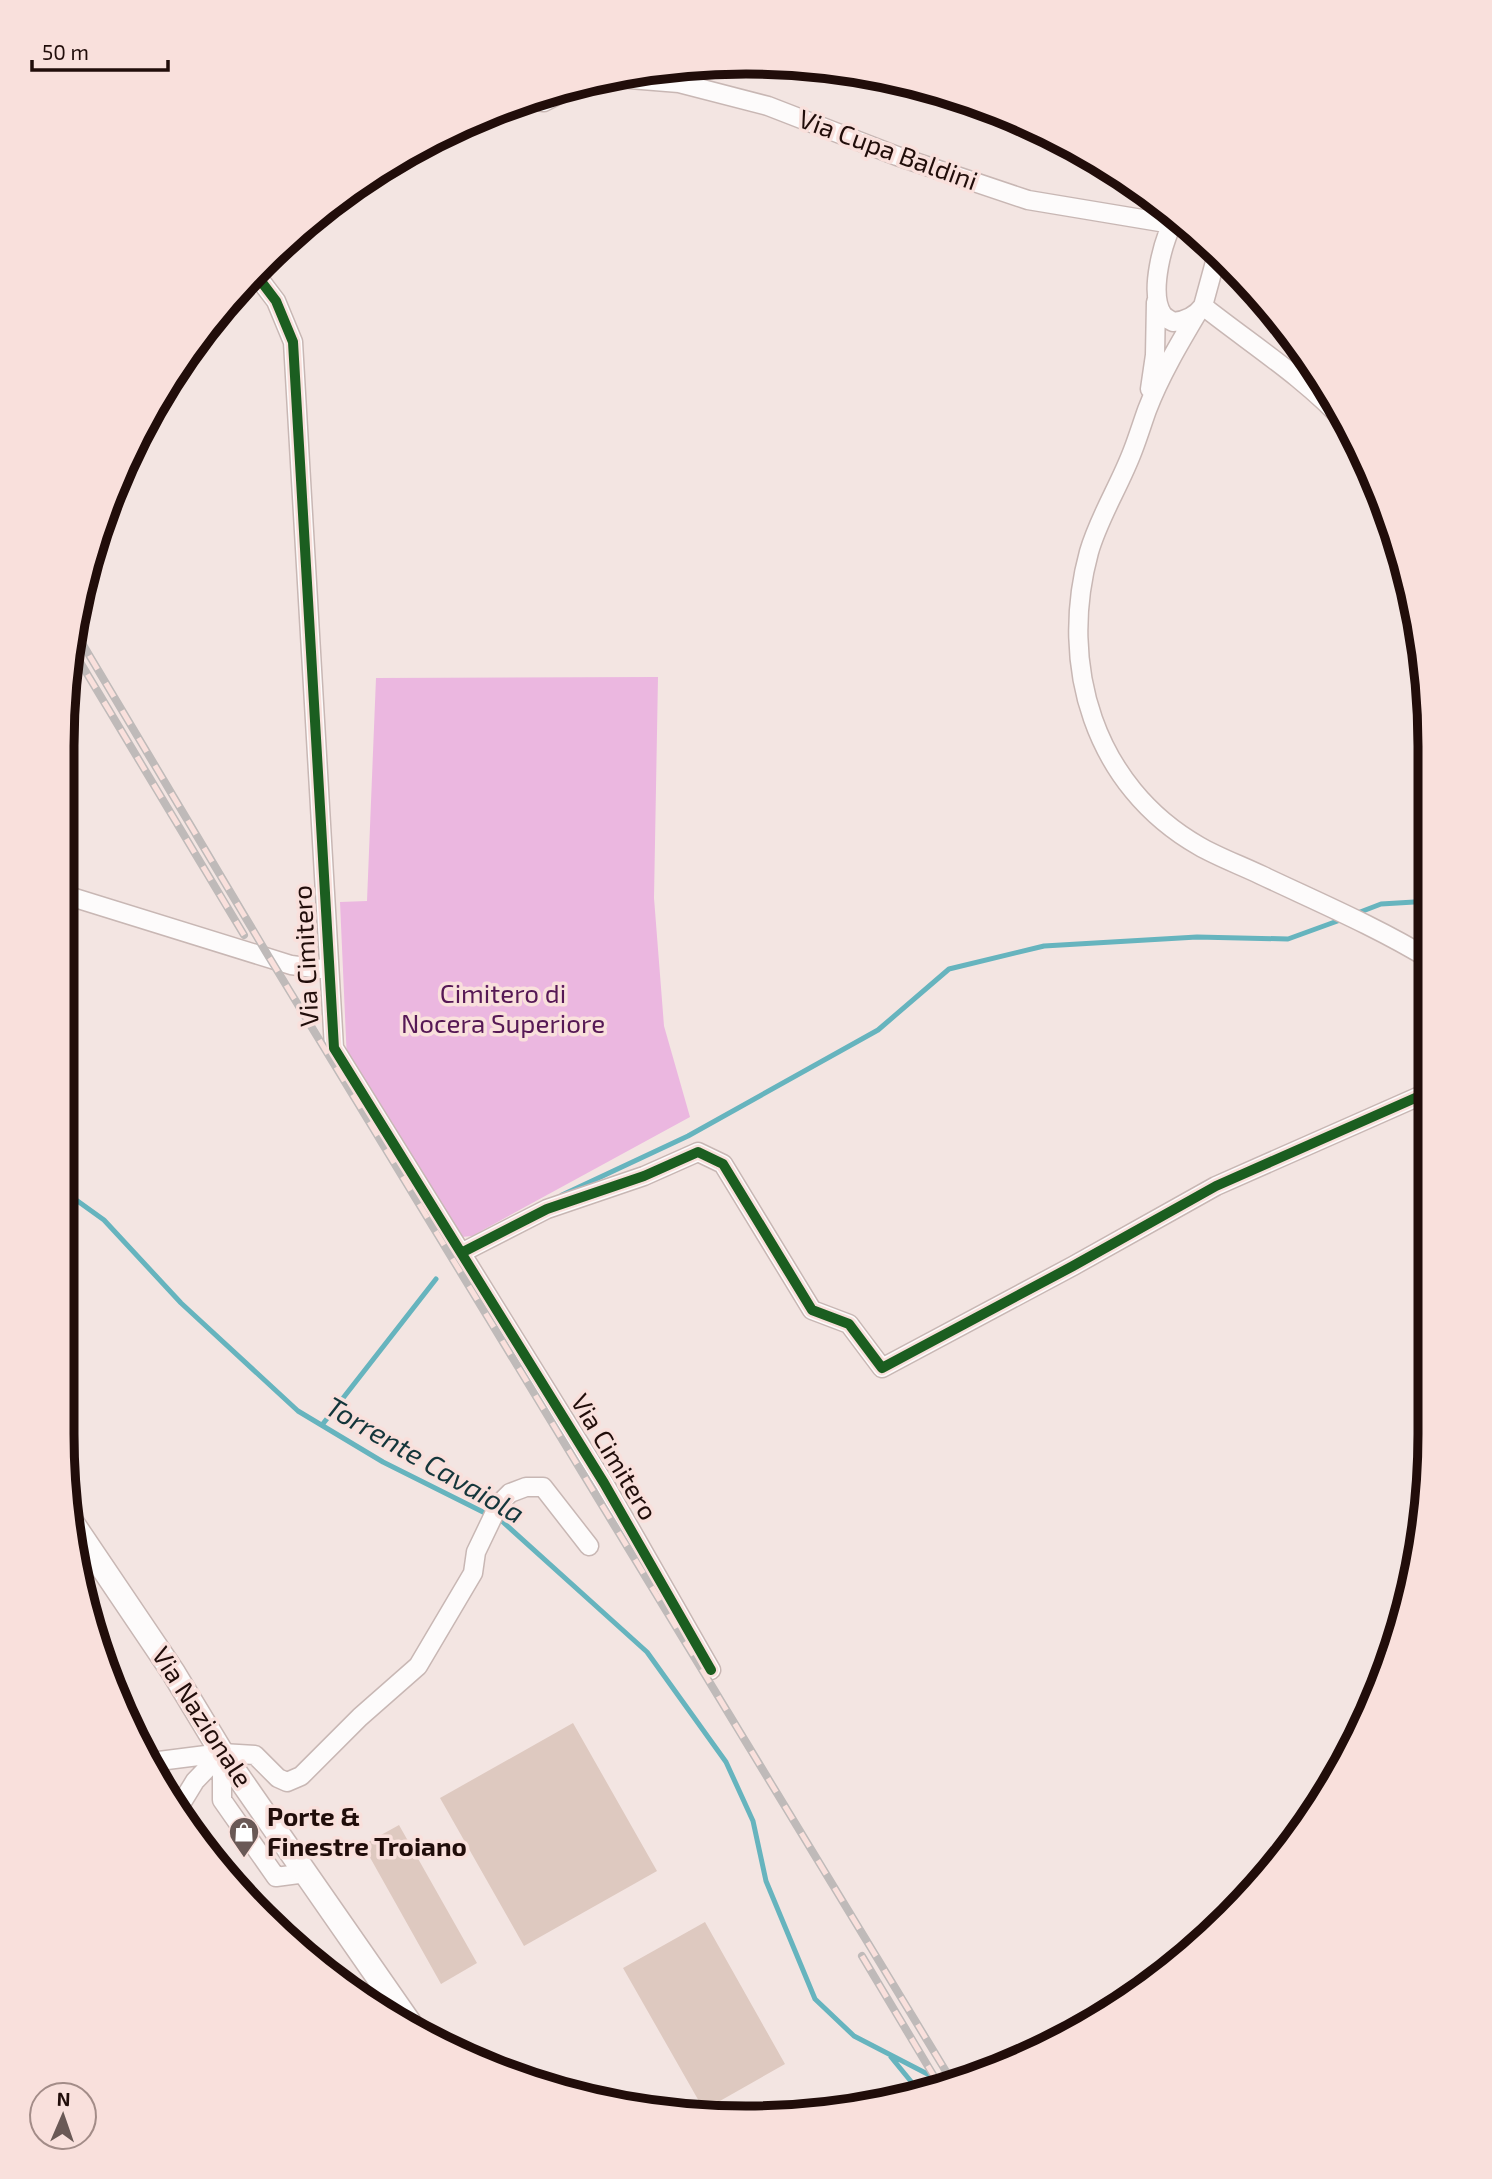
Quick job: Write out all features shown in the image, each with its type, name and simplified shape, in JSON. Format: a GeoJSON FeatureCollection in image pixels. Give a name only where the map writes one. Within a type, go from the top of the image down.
{"type":"FeatureCollection","features":[{"type":"Feature","properties":{"kind":"main road","name":"Via Nazionale"},"geometry":{"type":"LineString","coordinates":[[82,1537],[173,1672],[222,1753],[400,2009]]}},
{"type":"Feature","properties":{"kind":"street","name":"Via Cupa Baldini"},"geometry":{"type":"LineString","coordinates":[[648,81],[678,83],[768,106],[897,156],[1028,200],[1164,220]]}},
{"type":"Feature","properties":{"kind":"street"},"geometry":{"type":"LineString","coordinates":[[1147,410],[1155,355],[1158,274],[1172,226]]}},
{"type":"Feature","properties":{"kind":"street"},"geometry":{"type":"LineString","coordinates":[[1214,263],[1201,309],[1165,370],[1147,410],[1133,452],[1089,551],[1079,607],[1078,632],[1080,670],[1089,711],[1122,776],[1141,801],[1163,820],[1199,845],[1387,934],[1418,952]]}},
{"type":"Feature","properties":{"kind":"street","name":"Via Cimitero"},"geometry":{"type":"LineString","coordinates":[[260,281],[275,301],[293,342],[334,1048],[463,1252],[616,1504],[711,1670]]}},
{"type":"Feature","properties":{"kind":"street"},"geometry":{"type":"LineString","coordinates":[[1156,296],[1164,316],[1172,322],[1185,321],[1201,309]]}},
{"type":"Feature","properties":{"kind":"street"},"geometry":{"type":"LineString","coordinates":[[1201,309],[1270,356],[1322,400]]}},
{"type":"Feature","properties":{"kind":"street","name":"Via Cimitero"},"geometry":{"type":"LineString","coordinates":[[74,898],[291,965],[329,970]]}},
{"type":"Feature","properties":{"kind":"street"},"geometry":{"type":"LineString","coordinates":[[463,1252],[547,1209],[644,1176],[698,1152],[723,1164],[812,1310],[849,1324],[882,1368],[1216,1186],[1418,1097]]}},
{"type":"Feature","properties":{"kind":"street"},"geometry":{"type":"LineString","coordinates":[[160,1761],[222,1753],[255,1755],[268,1765],[278,1778],[287,1782],[301,1776],[360,1717],[418,1666],[455,1608],[473,1573],[476,1552],[494,1513],[510,1493],[526,1487],[542,1487],[589,1546]]}},
{"type":"Feature","properties":{"kind":"street"},"geometry":{"type":"LineString","coordinates":[[183,1800],[195,1781],[222,1753]]}},
{"type":"Feature","properties":{"kind":"green space","name":"Cimitero di Nocera Superiore"},"geometry":{"type":"Polygon","coordinates":[[[658,677],[654,898],[664,1026],[690,1117],[472,1236],[462,1237],[454,1230],[347,1061],[340,902],[367,901],[376,678],[658,677]]]}},
{"type":"Feature","properties":{"kind":"building"},"geometry":{"type":"Polygon","coordinates":[[[573,1723],[657,1871],[524,1946],[440,1798],[573,1723]]]}},
{"type":"Feature","properties":{"kind":"building"},"geometry":{"type":"Polygon","coordinates":[[[399,1825],[477,1963],[441,1984],[363,1845],[399,1825]]]}},
{"type":"Feature","properties":{"kind":"building"},"geometry":{"type":"Polygon","coordinates":[[[705,1922],[785,2064],[714,2105],[700,2104],[623,1968],[705,1922]]]}},
{"type":"Feature","properties":{"kind":"waterway"},"geometry":{"type":"LineString","coordinates":[[1355,914],[1381,904],[1418,902]]}},
{"type":"Feature","properties":{"kind":"waterway"},"geometry":{"type":"LineString","coordinates":[[562,1195],[688,1136],[878,1030],[949,969],[1044,946],[1197,937],[1288,939],[1343,919]]}},
{"type":"Feature","properties":{"kind":"waterway","name":"Torrente Cavaiola"},"geometry":{"type":"LineString","coordinates":[[74,1198],[104,1220],[181,1303],[298,1411],[383,1462],[503,1522],[647,1652],[726,1762],[753,1821],[766,1881],[815,1999],[854,2036],[936,2078]]}},
{"type":"Feature","properties":{"kind":"waterway"},"geometry":{"type":"LineString","coordinates":[[322,1425],[436,1279]]}},
{"type":"Feature","properties":{"kind":"waterway"},"geometry":{"type":"LineString","coordinates":[[891,2057],[914,2085]]}},
{"type":"Feature","properties":{"kind":"railway"},"geometry":{"type":"LineString","coordinates":[[82,642],[269,957],[948,2074]]}},
{"type":"Feature","properties":{"kind":"railway"},"geometry":{"type":"LineString","coordinates":[[79,660],[244,935]]}},
{"type":"Feature","properties":{"kind":"railway"},"geometry":{"type":"LineString","coordinates":[[862,1956],[935,2078]]}},
{"type":"Feature","properties":{"kind":"cycle path"},"geometry":{"type":"LineString","coordinates":[[260,281],[276,301],[293,342],[334,1048],[604,1483],[711,1670]]}},
{"type":"Feature","properties":{"kind":"cycle path"},"geometry":{"type":"LineString","coordinates":[[463,1252],[547,1209],[644,1176],[698,1152],[723,1164],[812,1310],[849,1324],[882,1368],[1216,1186],[1418,1097]]}},
{"type":"Feature","properties":{"kind":"place","name":"Porte & Finestre Troiano"},"geometry":{"type":"Point","coordinates":[244,1859]}}]}
